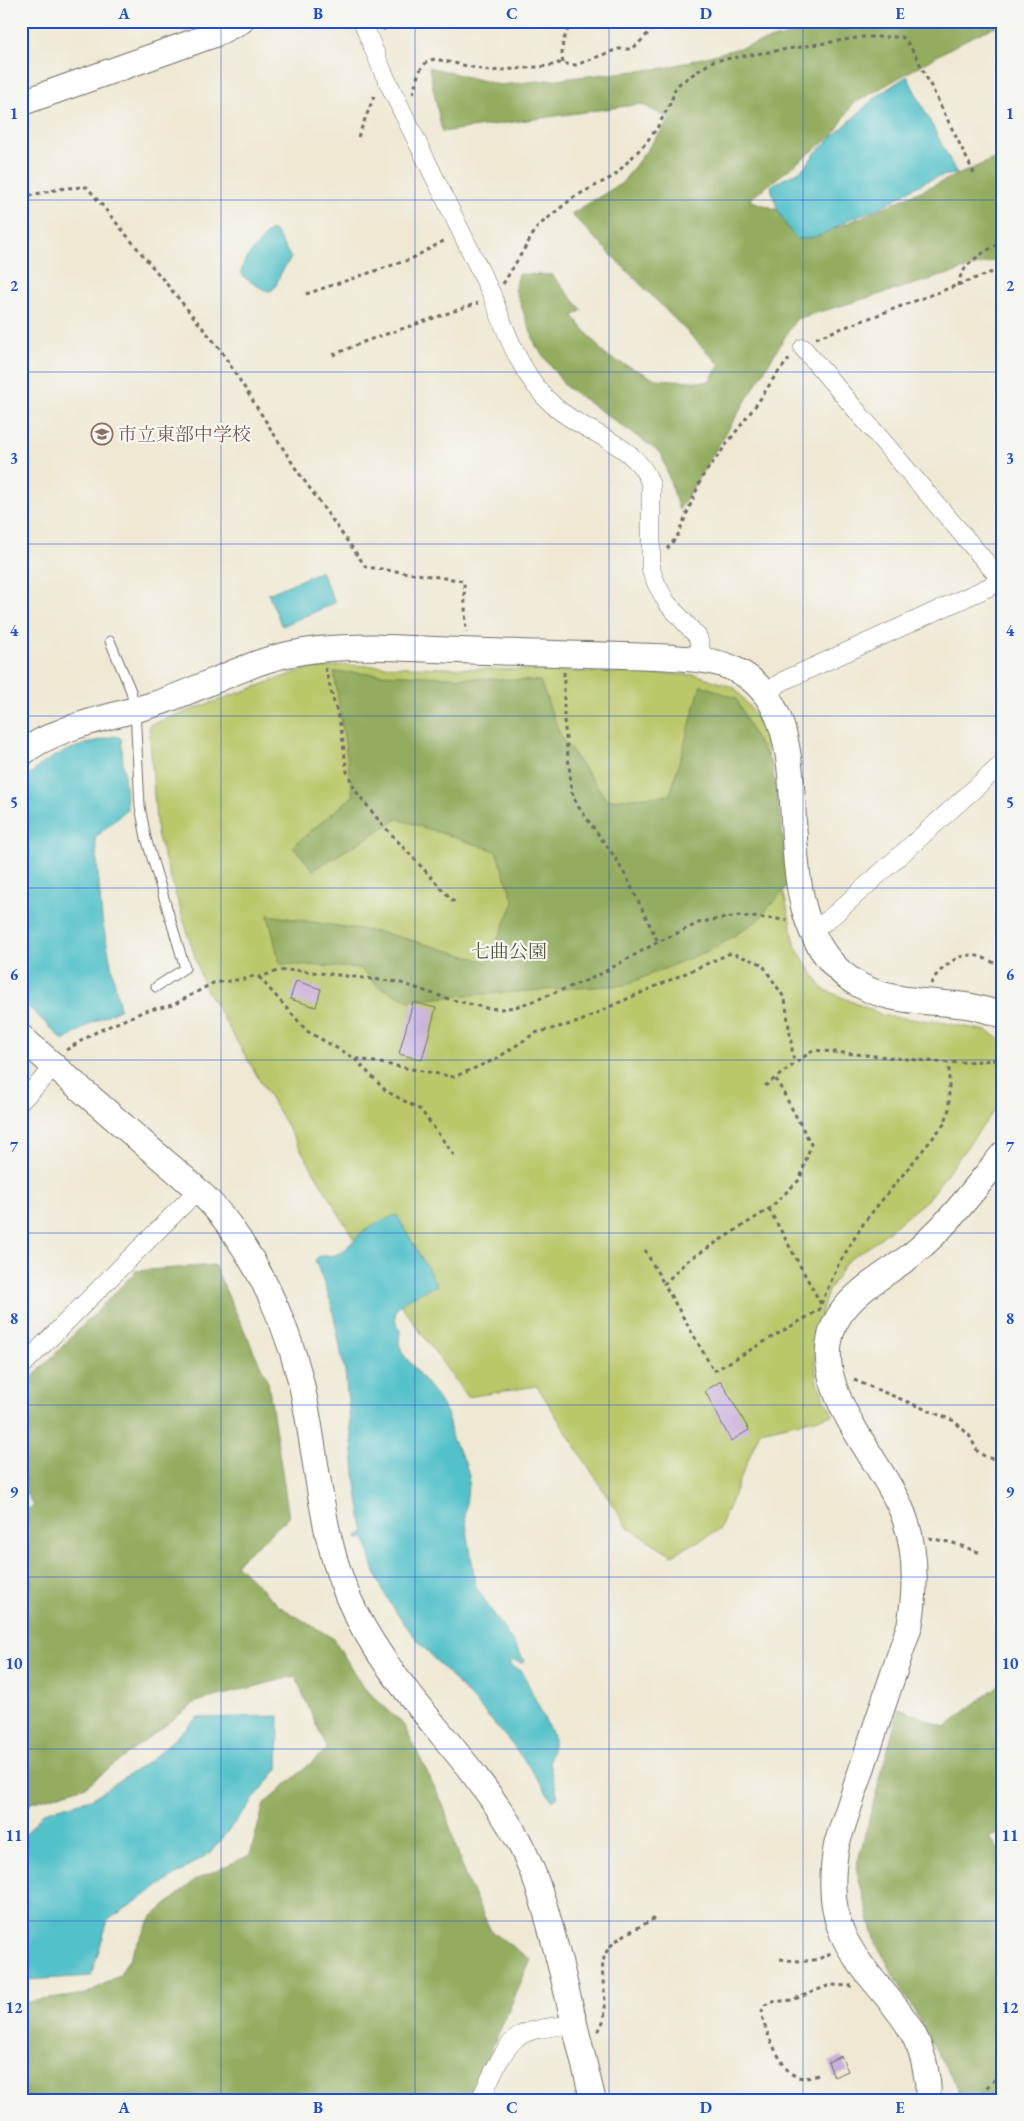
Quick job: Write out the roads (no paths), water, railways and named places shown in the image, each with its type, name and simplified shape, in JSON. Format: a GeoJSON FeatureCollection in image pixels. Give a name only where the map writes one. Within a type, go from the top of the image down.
{"type":"FeatureCollection","features":[{"type":"Feature","properties":{"kind":"street"},"geometry":{"type":"LineString","coordinates":[[21,103],[213,35],[241,21]]}},
{"type":"Feature","properties":{"kind":"street"},"geometry":{"type":"LineString","coordinates":[[362,21],[386,78],[493,297],[516,353],[542,393],[567,417],[622,449],[643,467],[650,485],[651,570],[657,586],[667,603],[698,637],[703,660]]}},
{"type":"Feature","properties":{"kind":"street"},"geometry":{"type":"LineString","coordinates":[[765,694],[783,681],[1003,581],[803,348]]}},
{"type":"Feature","properties":{"kind":"street"},"geometry":{"type":"LineString","coordinates":[[21,754],[32,745],[57,733],[158,703],[263,661],[297,652],[374,647],[564,654],[621,654],[703,660],[737,670],[754,681],[776,710],[788,754],[799,885],[808,924],[834,967],[853,981],[873,991],[903,999],[970,1006],[1003,1015]]}},
{"type":"Feature","properties":{"kind":"street"},"geometry":{"type":"LineString","coordinates":[[808,924],[828,920],[1000,772]]}},
{"type":"Feature","properties":{"kind":"street"},"geometry":{"type":"LineString","coordinates":[[21,1037],[198,1190],[229,1225],[271,1296],[288,1336],[300,1380],[325,1527],[340,1575],[356,1613],[382,1658],[412,1698],[481,1780],[530,1863],[547,1912],[593,2100]]}},
{"type":"Feature","properties":{"kind":"street"},"geometry":{"type":"LineString","coordinates":[[21,1100],[55,1067]]}},
{"type":"Feature","properties":{"kind":"street"},"geometry":{"type":"LineString","coordinates":[[927,2100],[927,2078],[920,2045],[910,2025],[898,2008],[860,1965],[847,1942],[838,1918],[834,1900],[834,1859],[837,1843],[869,1742],[902,1652],[910,1624],[915,1596],[915,1570],[905,1519],[894,1496],[844,1412],[834,1387],[829,1363],[830,1339],[838,1318],[850,1301],[914,1253],[940,1229],[1003,1154]]}},
{"type":"Feature","properties":{"kind":"street"},"geometry":{"type":"LineString","coordinates":[[21,1367],[198,1190]]}},
{"type":"Feature","properties":{"kind":"street"},"geometry":{"type":"LineString","coordinates":[[480,2100],[506,2051],[518,2038],[531,2032],[576,2031]]}},
{"type":"Feature","properties":{"kind":"lane"},"geometry":{"type":"LineString","coordinates":[[110,641],[131,691],[135,710],[140,806],[146,838],[185,968],[156,987]]}},
{"type":"Feature","properties":{"kind":"water"},"geometry":{"type":"Polygon","coordinates":[[[907,76],[957,174],[945,175],[924,182],[886,204],[850,219],[818,236],[797,239],[780,214],[771,186],[805,167],[814,154],[877,96],[907,76]]]}},
{"type":"Feature","properties":{"kind":"water"},"geometry":{"type":"Polygon","coordinates":[[[269,231],[275,231],[291,258],[274,288],[269,291],[249,281],[241,272],[245,260],[269,231]]]}},
{"type":"Feature","properties":{"kind":"water"},"geometry":{"type":"Polygon","coordinates":[[[321,571],[335,603],[282,626],[268,594],[321,571]]]}},
{"type":"Feature","properties":{"kind":"water"},"geometry":{"type":"Polygon","coordinates":[[[115,736],[121,738],[127,809],[95,838],[102,919],[120,1009],[91,1023],[64,1041],[21,1000],[21,784],[31,773],[52,758],[75,747],[115,736]]]}},
{"type":"Feature","properties":{"kind":"water"},"geometry":{"type":"Polygon","coordinates":[[[397,1215],[437,1285],[407,1299],[396,1310],[395,1319],[400,1332],[399,1344],[403,1354],[434,1393],[447,1413],[452,1439],[464,1460],[469,1475],[465,1517],[476,1587],[525,1661],[522,1663],[512,1660],[509,1665],[522,1671],[554,1739],[549,1763],[558,1797],[552,1800],[509,1741],[425,1649],[403,1622],[377,1578],[365,1538],[358,1539],[357,1536],[364,1533],[357,1493],[345,1372],[331,1302],[315,1260],[319,1256],[328,1256],[341,1252],[358,1235],[380,1221],[397,1215]]]}},
{"type":"Feature","properties":{"kind":"water"},"geometry":{"type":"Polygon","coordinates":[[[279,1716],[278,1769],[211,1852],[108,1920],[91,1976],[27,1980],[21,1983],[21,1840],[44,1812],[91,1799],[151,1760],[197,1718],[279,1716]]]}},
{"type":"Feature","properties":{"kind":"place","name":"市立東部中学校"},"geometry":{"type":"Point","coordinates":[102,434]}},
{"type":"Feature","properties":{"kind":"park label","name":"七曲公園"},"geometry":{"type":"Point","coordinates":[509,951]}}]}
